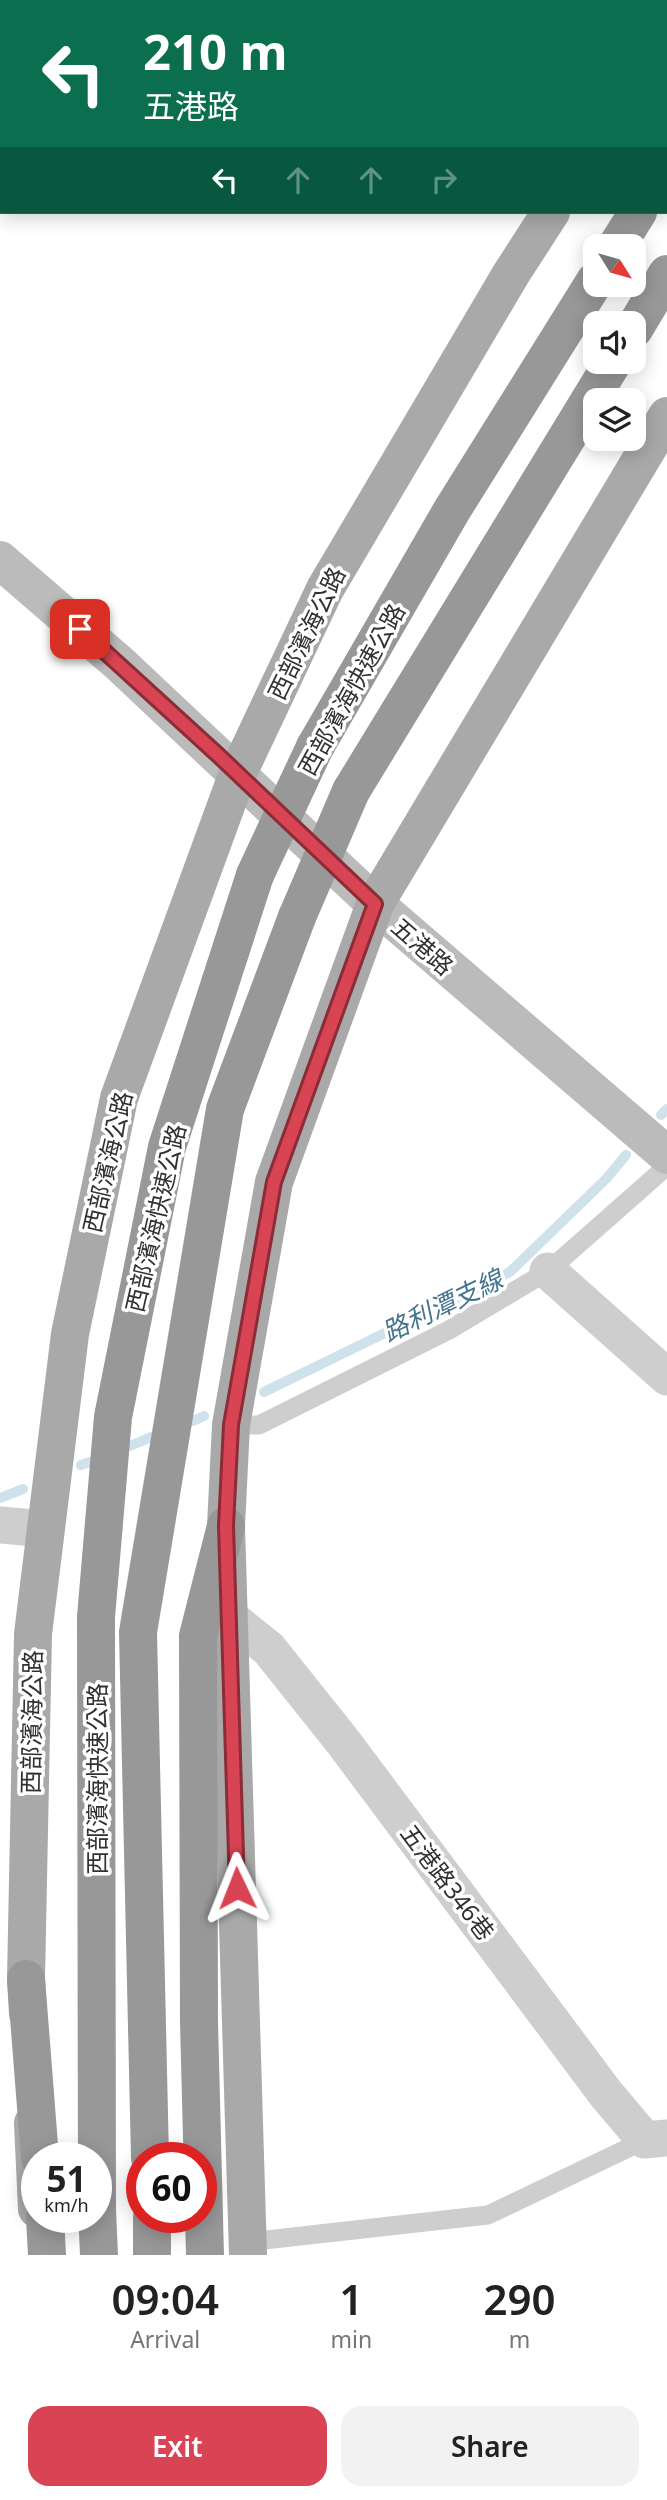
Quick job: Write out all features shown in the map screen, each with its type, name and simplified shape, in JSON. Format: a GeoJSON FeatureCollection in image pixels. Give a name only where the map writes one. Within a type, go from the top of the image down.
{"type":"FeatureCollection","features":[{"type":"Feature","properties":{"kind":"highway"},"geometry":{"type":"LineString","coordinates":[[624,234],[637,214]]}},
{"type":"Feature","properties":{"kind":"highway"},"geometry":{"type":"LineString","coordinates":[[645,311],[667,274]]}},
{"type":"Feature","properties":{"kind":"highway","name":"西部濱海快速公路"},"geometry":{"type":"LineString","coordinates":[[99,2255],[96,1617],[113,1417],[167,1147],[255,875],[315,747],[452,510],[584,298]]}},
{"type":"Feature","properties":{"kind":"highway","name":"西部濱海快速公路"},"geometry":{"type":"LineString","coordinates":[[150,2142],[138,1632],[225,1109],[297,917],[351,790],[606,374]]}},
{"type":"Feature","properties":{"kind":"highway"},"geometry":{"type":"LineString","coordinates":[[205,2255],[199,2022],[198,1636],[226,1526]]}},
{"type":"Feature","properties":{"kind":"highway"},"geometry":{"type":"LineString","coordinates":[[26,1979],[39,2142]]}},
{"type":"Feature","properties":{"kind":"highway"},"geometry":{"type":"LineString","coordinates":[[46,2233],[47,2255]]}},
{"type":"Feature","properties":{"kind":"highway"},"geometry":{"type":"LineString","coordinates":[[152,2233],[152,2255]]}},
{"type":"Feature","properties":{"kind":"main road","name":"西部濱海公路"},"geometry":{"type":"LineString","coordinates":[[34,2142],[26,1979],[33,1634],[70,1334],[119,1098],[238,774],[325,589],[511,274],[550,214]]}},
{"type":"Feature","properties":{"kind":"main road"},"geometry":{"type":"LineString","coordinates":[[248,2249],[226,1526],[231,1425],[274,1182],[375,904],[667,416]]}},
{"type":"Feature","properties":{"kind":"main road","name":"五港路"},"geometry":{"type":"LineString","coordinates":[[0,559],[120,664],[375,904],[667,1155]]}},
{"type":"Feature","properties":{"kind":"main road"},"geometry":{"type":"LineString","coordinates":[[38,2233],[39,2255]]}},
{"type":"Feature","properties":{"kind":"street"},"geometry":{"type":"LineString","coordinates":[[548,1272],[667,1377]]}},
{"type":"Feature","properties":{"kind":"street"},"geometry":{"type":"LineString","coordinates":[[0,1525],[46,1529]]}},
{"type":"Feature","properties":{"kind":"street","name":"五港路346巷"},"geometry":{"type":"LineString","coordinates":[[228,1616],[269,1649],[344,1743],[606,2094],[656,2139]]}},
{"type":"Feature","properties":{"kind":"lane"},"geometry":{"type":"LineString","coordinates":[[231,1425],[260,1425],[449,1330],[548,1272],[667,1166]]}},
{"type":"Feature","properties":{"kind":"lane"},"geometry":{"type":"LineString","coordinates":[[248,2249],[488,2215],[656,2139]]}},
{"type":"Feature","properties":{"kind":"waterway","name":"路利潭支線"},"geometry":{"type":"LineString","coordinates":[[661,1115],[667,1109]]}},
{"type":"Feature","properties":{"kind":"waterway","name":"路利潭支線"},"geometry":{"type":"LineString","coordinates":[[264,1392],[510,1272],[606,1179],[626,1155]]}},
{"type":"Feature","properties":{"kind":"waterway","name":"路利潭支線"},"geometry":{"type":"LineString","coordinates":[[193,1421],[204,1416]]}},
{"type":"Feature","properties":{"kind":"waterway","name":"路利潭支線"},"geometry":{"type":"LineString","coordinates":[[130,1446],[151,1437]]}},
{"type":"Feature","properties":{"kind":"waterway","name":"路利潭支線"},"geometry":{"type":"LineString","coordinates":[[81,1465],[90,1462]]}},
{"type":"Feature","properties":{"kind":"waterway","name":"路利潭支線"},"geometry":{"type":"LineString","coordinates":[[0,1498],[23,1489]]}},
{"type":"Feature","properties":{"kind":"route"},"geometry":{"type":"LineString","coordinates":[[80,629],[375,904],[274,1182],[231,1425],[226,1526],[237,1888]]}}]}
